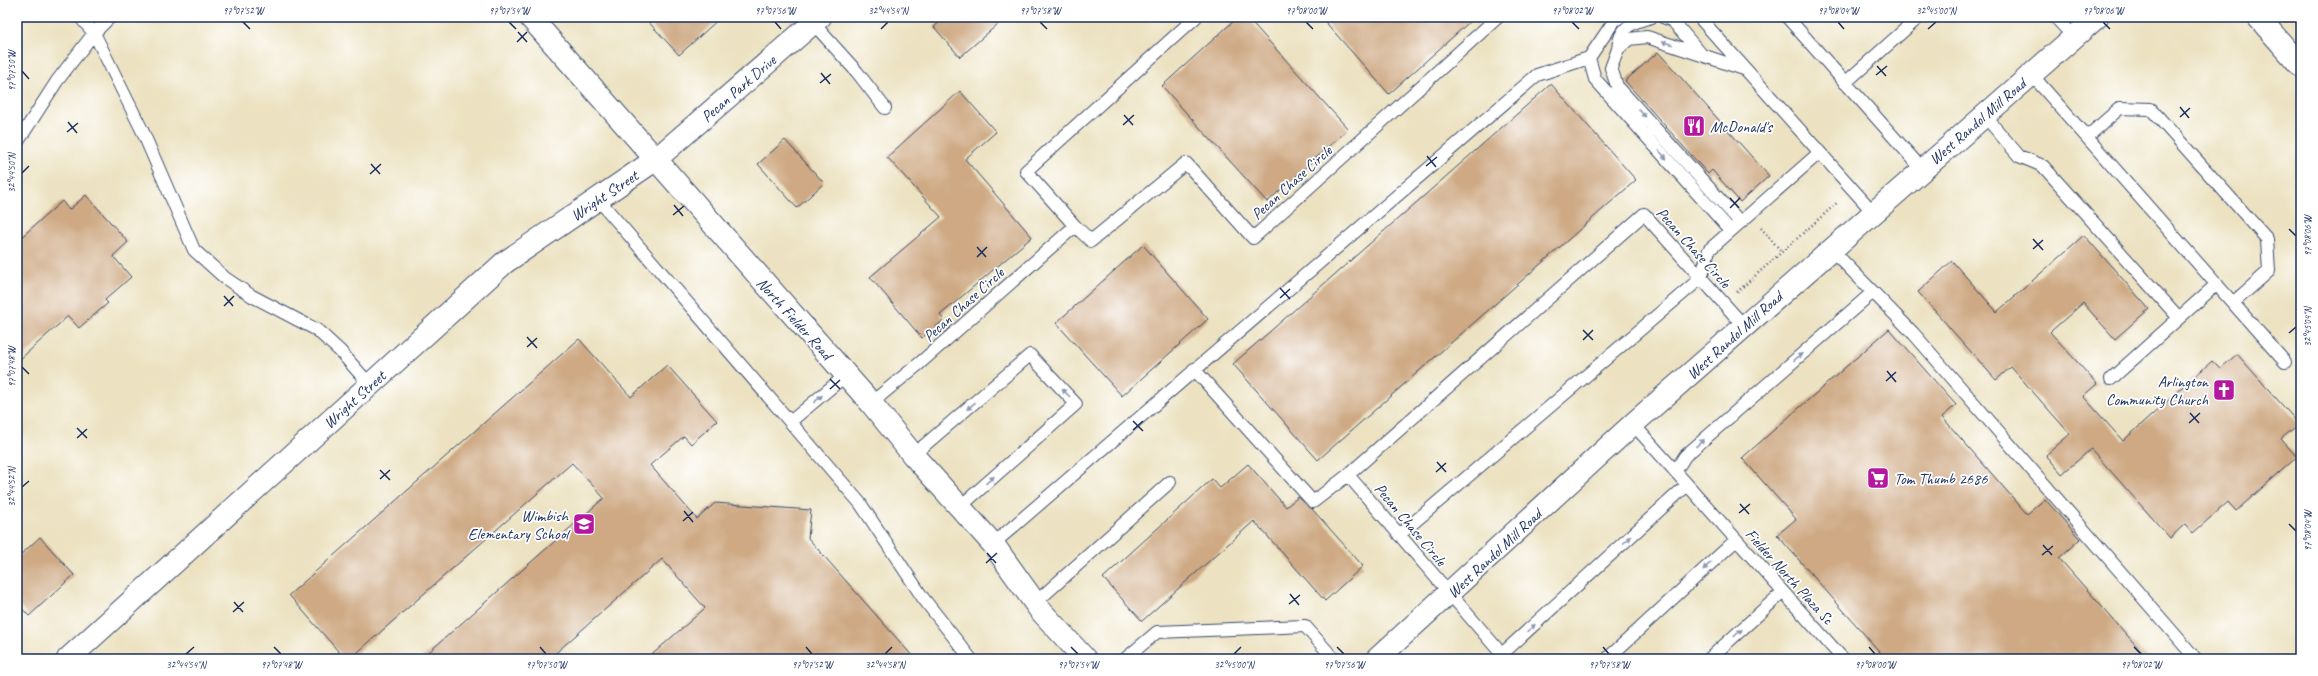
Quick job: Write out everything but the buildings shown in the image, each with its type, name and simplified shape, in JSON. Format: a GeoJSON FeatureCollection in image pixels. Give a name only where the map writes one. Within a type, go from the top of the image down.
{"type":"FeatureCollection","features":[{"type":"Feature","properties":{"kind":"main road","name":"North Fielder Road"},"geometry":{"type":"LineString","coordinates":[[530,17],[846,375],[913,455],[961,506],[993,544],[1035,603],[1085,659]]}},
{"type":"Feature","properties":{"kind":"main road","name":"West Randol Mill Road"},"geometry":{"type":"LineString","coordinates":[[1377,659],[1633,424],[2096,17]]}},
{"type":"Feature","properties":{"kind":"main road"},"geometry":{"type":"LineString","coordinates":[[2258,17],[2301,66]]}},
{"type":"Feature","properties":{"kind":"main road","name":"Pecan Park Drive"},"geometry":{"type":"LineString","coordinates":[[655,160],[817,20]]}},
{"type":"Feature","properties":{"kind":"main road","name":"Wright Street"},"geometry":{"type":"LineString","coordinates":[[68,659],[504,263],[655,160]]}},
{"type":"Feature","properties":{"kind":"lane"},"geometry":{"type":"LineString","coordinates":[[80,17],[94,33],[142,130],[194,250],[230,282],[252,296],[316,330],[340,351],[370,385]]}},
{"type":"Feature","properties":{"kind":"lane"},"geometry":{"type":"LineString","coordinates":[[17,142],[57,81],[94,33],[110,17]]}},
{"type":"Feature","properties":{"kind":"lane","name":"Pecan Chase Circle"},"geometry":{"type":"LineString","coordinates":[[1196,17],[1026,171],[1075,226],[1091,241],[1186,163],[1253,238],[1498,17]]}},
{"type":"Feature","properties":{"kind":"lane"},"geometry":{"type":"LineString","coordinates":[[993,544],[1194,369],[1537,75],[1589,58],[1614,21],[1620,17]]}},
{"type":"Feature","properties":{"kind":"lane"},"geometry":{"type":"LineString","coordinates":[[1652,17],[1626,28],[1618,37],[1618,49],[1611,68],[1617,86],[1740,222]]}},
{"type":"Feature","properties":{"kind":"lane"},"geometry":{"type":"LineString","coordinates":[[1663,17],[1673,21],[1702,55]]}},
{"type":"Feature","properties":{"kind":"lane"},"geometry":{"type":"LineString","coordinates":[[1699,17],[1873,212]]}},
{"type":"Feature","properties":{"kind":"lane"},"geometry":{"type":"LineString","coordinates":[[1787,17],[1922,169]]}},
{"type":"Feature","properties":{"kind":"lane"},"geometry":{"type":"LineString","coordinates":[[1845,83],[1919,17]]}},
{"type":"Feature","properties":{"kind":"lane"},"geometry":{"type":"LineString","coordinates":[[2055,17],[2074,37]]}},
{"type":"Feature","properties":{"kind":"lane"},"geometry":{"type":"LineString","coordinates":[[817,20],[885,108]]}},
{"type":"Feature","properties":{"kind":"lane"},"geometry":{"type":"LineString","coordinates":[[1618,49],[1629,39],[1647,37],[1744,68]]}},
{"type":"Feature","properties":{"kind":"lane"},"geometry":{"type":"LineString","coordinates":[[1589,58],[1595,79],[1730,230]]}},
{"type":"Feature","properties":{"kind":"lane"},"geometry":{"type":"LineString","coordinates":[[2031,74],[2285,362]]}},
{"type":"Feature","properties":{"kind":"lane"},"geometry":{"type":"LineString","coordinates":[[2087,138],[2120,108],[2151,109],[2267,239],[2269,271],[2233,303]]}},
{"type":"Feature","properties":{"kind":"lane"},"geometry":{"type":"LineString","coordinates":[[1984,115],[2019,156],[2043,166],[2179,318]]}},
{"type":"Feature","properties":{"kind":"lane"},"geometry":{"type":"LineString","coordinates":[[1400,535],[1701,278],[1709,250],[1819,153]]}},
{"type":"Feature","properties":{"kind":"lane"},"geometry":{"type":"LineString","coordinates":[[598,199],[860,503],[923,598],[971,659]]}},
{"type":"Feature","properties":{"kind":"lane","name":"Pecan Chase Circle"},"geometry":{"type":"LineString","coordinates":[[1194,369],[1313,502],[1348,475],[1644,214],[1744,326]]}},
{"type":"Feature","properties":{"kind":"lane","name":"Pecan Chase Circle"},"geometry":{"type":"LineString","coordinates":[[870,403],[920,363],[1075,226]]}},
{"type":"Feature","properties":{"kind":"lane"},"geometry":{"type":"LineString","coordinates":[[1831,249],[1920,340],[2196,659]]}},
{"type":"Feature","properties":{"kind":"lane"},"geometry":{"type":"LineString","coordinates":[[2111,379],[2217,284]]}},
{"type":"Feature","properties":{"kind":"lane"},"geometry":{"type":"LineString","coordinates":[[1675,472],[1686,456],[1873,292]]}},
{"type":"Feature","properties":{"kind":"lane"},"geometry":{"type":"LineString","coordinates":[[913,455],[1030,355],[1076,404],[961,506]]}},
{"type":"Feature","properties":{"kind":"lane"},"geometry":{"type":"LineString","coordinates":[[790,422],[846,375]]}},
{"type":"Feature","properties":{"kind":"lane","name":"Fielder North Plaza Sc"},"geometry":{"type":"LineString","coordinates":[[1633,424],[1843,659]]}},
{"type":"Feature","properties":{"kind":"lane","name":"Pecan Chase Circle"},"geometry":{"type":"LineString","coordinates":[[1348,475],[1449,594]]}},
{"type":"Feature","properties":{"kind":"lane"},"geometry":{"type":"LineString","coordinates":[[1035,603],[1170,482]]}},
{"type":"Feature","properties":{"kind":"lane"},"geometry":{"type":"LineString","coordinates":[[1449,594],[1504,657],[1687,485]]}},
{"type":"Feature","properties":{"kind":"lane"},"geometry":{"type":"LineString","coordinates":[[1607,659],[1736,540]]}},
{"type":"Feature","properties":{"kind":"lane"},"geometry":{"type":"LineString","coordinates":[[1709,659],[1783,592]]}},
{"type":"Feature","properties":{"kind":"lane"},"geometry":{"type":"LineString","coordinates":[[1125,659],[1157,632],[1305,626],[1334,659]]}},
{"type":"Feature","properties":{"kind":"path"},"geometry":{"type":"LineString","coordinates":[[1724,303],[1852,190]]}},
{"type":"Feature","properties":{"kind":"place","name":"McDonald's"},"geometry":{"type":"Point","coordinates":[1694,126]}},
{"type":"Feature","properties":{"kind":"place","name":"Arlington Community Church"},"geometry":{"type":"Point","coordinates":[2224,390]}},
{"type":"Feature","properties":{"kind":"place","name":"Tom Thumb 2686"},"geometry":{"type":"Point","coordinates":[1878,478]}},
{"type":"Feature","properties":{"kind":"place","name":"Wimbish Elementary School"},"geometry":{"type":"Point","coordinates":[584,524]}}]}
